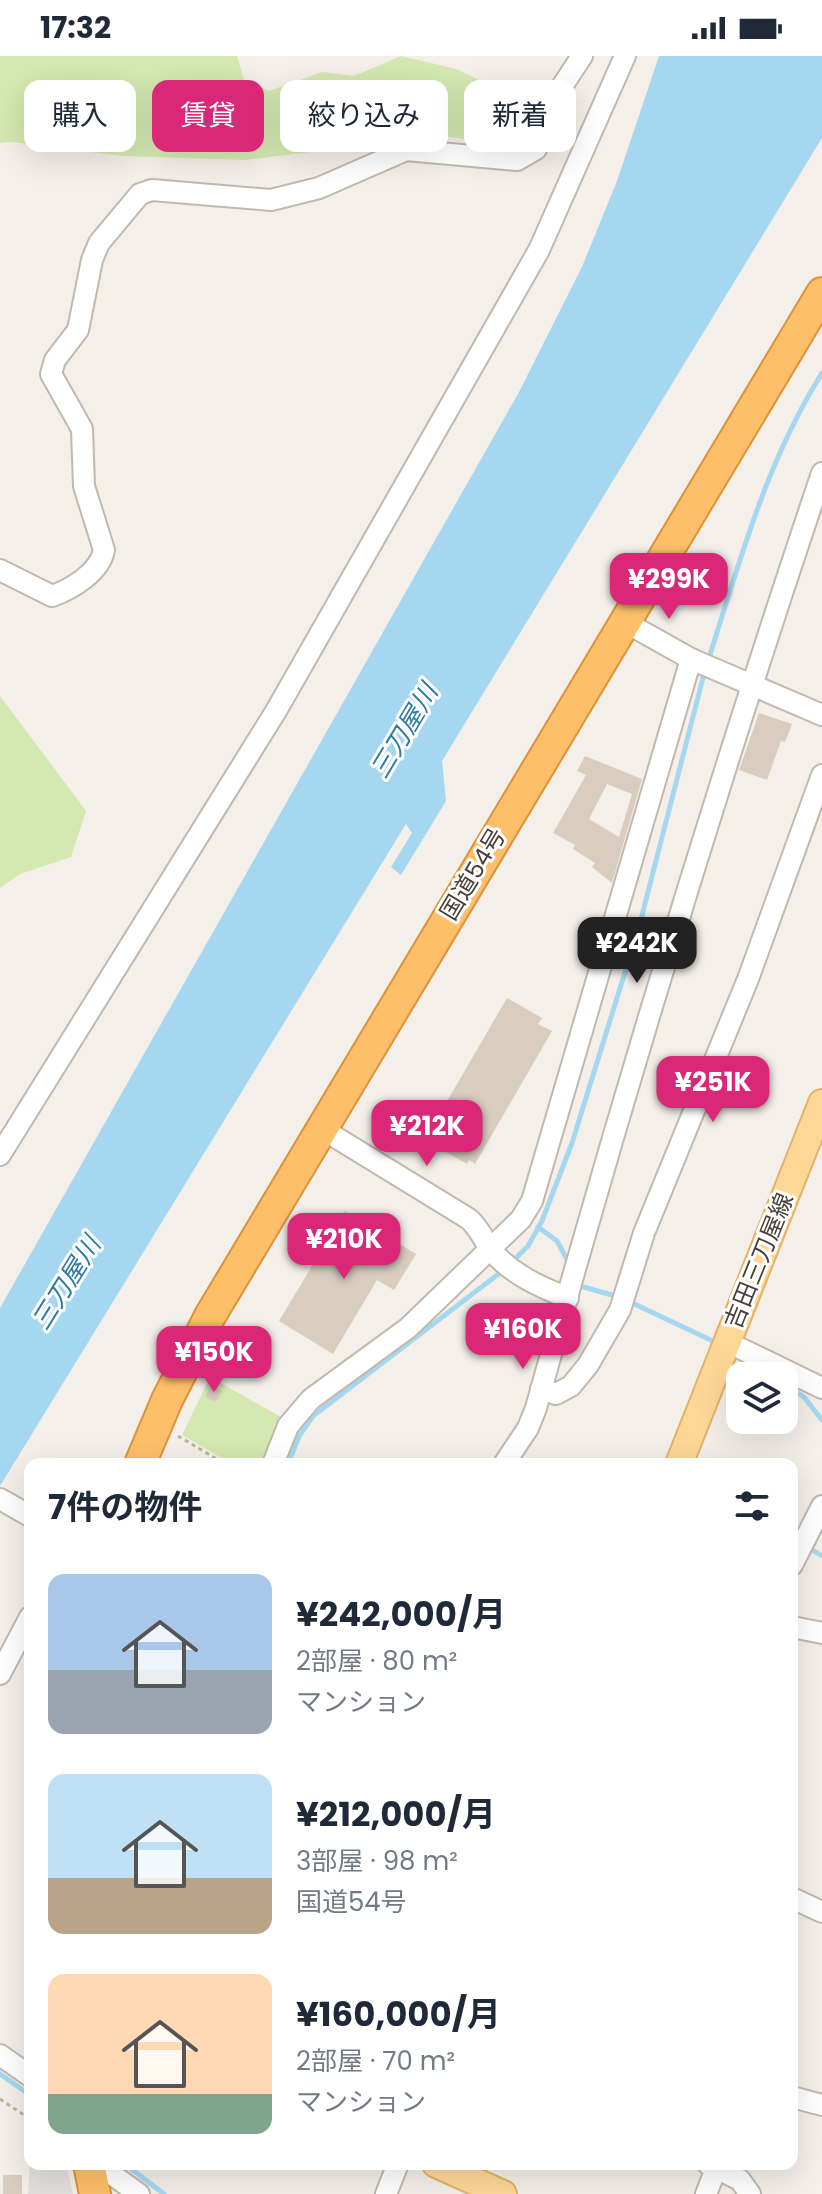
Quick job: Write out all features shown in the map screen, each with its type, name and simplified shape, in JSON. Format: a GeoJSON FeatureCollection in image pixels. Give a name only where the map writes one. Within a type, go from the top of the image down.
{"type":"FeatureCollection","features":[{"type":"Feature","properties":{"kind":"highway","name":"国道54号"},"geometry":{"type":"LineString","coordinates":[[143,1458],[167,1400],[210,1316],[319,1127],[822,293]]}},
{"type":"Feature","properties":{"kind":"main road","name":"吉田三刀屋線"},"geometry":{"type":"LineString","coordinates":[[681,1458],[822,1103]]}},
{"type":"Feature","properties":{"kind":"main road"},"geometry":{"type":"LineString","coordinates":[[449,2170],[503,2194]]}},
{"type":"Feature","properties":{"kind":"street"},"geometry":{"type":"LineString","coordinates":[[0,570],[52,596],[64,592],[94,570],[103,557],[104,550],[84,486],[82,429],[51,374],[55,360],[78,330],[92,260],[99,243],[128,204],[152,190],[271,200],[319,188],[406,150],[517,160],[536,149],[563,85],[582,56]]}},
{"type":"Feature","properties":{"kind":"street"},"geometry":{"type":"LineString","coordinates":[[0,1155],[276,711],[516,290],[573,179],[625,56]]}},
{"type":"Feature","properties":{"kind":"street"},"geometry":{"type":"LineString","coordinates":[[514,1458],[541,1389],[751,684],[822,473]]}},
{"type":"Feature","properties":{"kind":"street"},"geometry":{"type":"LineString","coordinates":[[625,622],[701,663],[822,715]]}},
{"type":"Feature","properties":{"kind":"street"},"geometry":{"type":"LineString","coordinates":[[275,1458],[288,1426],[311,1399],[408,1328],[521,1219],[532,1201],[701,663]]}},
{"type":"Feature","properties":{"kind":"street"},"geometry":{"type":"LineString","coordinates":[[541,1389],[556,1394],[571,1386],[588,1365],[620,1310],[644,1233],[748,979],[822,775]]}},
{"type":"Feature","properties":{"kind":"street"},"geometry":{"type":"LineString","coordinates":[[319,1127],[469,1219],[480,1229],[490,1249],[516,1273],[568,1298]]}},
{"type":"Feature","properties":{"kind":"street"},"geometry":{"type":"LineString","coordinates":[[727,1342],[822,1388]]}},
{"type":"Feature","properties":{"kind":"street"},"geometry":{"type":"LineString","coordinates":[[0,1499],[24,1513]]}},
{"type":"Feature","properties":{"kind":"street"},"geometry":{"type":"LineString","coordinates":[[798,1553],[822,1506]]}},
{"type":"Feature","properties":{"kind":"street"},"geometry":{"type":"LineString","coordinates":[[0,1674],[24,1628]]}},
{"type":"Feature","properties":{"kind":"street"},"geometry":{"type":"LineString","coordinates":[[798,1628],[822,1633]]}},
{"type":"Feature","properties":{"kind":"street"},"geometry":{"type":"LineString","coordinates":[[798,1901],[822,1912]]}},
{"type":"Feature","properties":{"kind":"street"},"geometry":{"type":"LineString","coordinates":[[0,2055],[24,2072]]}},
{"type":"Feature","properties":{"kind":"street"},"geometry":{"type":"LineString","coordinates":[[798,2099],[822,2105]]}},
{"type":"Feature","properties":{"kind":"street"},"geometry":{"type":"LineString","coordinates":[[106,2170],[139,2194]]}},
{"type":"Feature","properties":{"kind":"street"},"geometry":{"type":"LineString","coordinates":[[386,2194],[396,2170]]}},
{"type":"Feature","properties":{"kind":"street"},"geometry":{"type":"LineString","coordinates":[[706,2194],[713,2170]]}},
{"type":"Feature","properties":{"kind":"street"},"geometry":{"type":"LineString","coordinates":[[723,2170],[740,2180],[750,2194]]}},
{"type":"Feature","properties":{"kind":"path"},"geometry":{"type":"LineString","coordinates":[[175,1435],[215,1458]]}},
{"type":"Feature","properties":{"kind":"path"},"geometry":{"type":"LineString","coordinates":[[0,2099],[24,2115]]}},
{"type":"Feature","properties":{"kind":"green space"},"geometry":{"type":"Polygon","coordinates":[[[0,56],[237,56],[246,80],[152,80],[152,152],[264,152],[264,89],[269,91],[280,87],[280,152],[311,152],[246,160],[91,152],[136,152],[136,80],[24,80],[24,144],[0,143],[0,56]]]}},
{"type":"Feature","properties":{"kind":"green space"},"geometry":{"type":"Polygon","coordinates":[[[401,56],[456,69],[479,80],[464,80],[464,139],[448,137],[448,80],[300,80],[322,72],[354,76],[401,56]]]}},
{"type":"Feature","properties":{"kind":"green space"},"geometry":{"type":"Polygon","coordinates":[[[0,696],[86,811],[71,857],[20,874],[0,888],[0,696]]]}},
{"type":"Feature","properties":{"kind":"green space"},"geometry":{"type":"Polygon","coordinates":[[[210,1377],[281,1417],[263,1458],[222,1458],[182,1435],[210,1377]]]}},
{"type":"Feature","properties":{"kind":"shaded area"},"geometry":{"type":"Polygon","coordinates":[[[29,2170],[67,2170],[73,2194],[28,2194],[29,2170]]]}},
{"type":"Feature","properties":{"kind":"water","name":"三刀屋川"},"geometry":{"type":"Polygon","coordinates":[[[659,56],[822,56],[822,138],[442,761],[446,801],[401,875],[391,867],[412,833],[406,824],[0,1486],[0,1308],[519,392],[582,267],[617,181],[659,56]]]}},
{"type":"Feature","properties":{"kind":"building"},"geometry":{"type":"Polygon","coordinates":[[[759,713],[792,724],[785,742],[781,741],[767,780],[739,770],[759,713]]]}},
{"type":"Feature","properties":{"kind":"building"},"geometry":{"type":"Polygon","coordinates":[[[585,756],[642,779],[612,883],[592,867],[595,863],[573,849],[575,845],[553,833],[586,775],[577,771],[585,756]],[[607,784],[589,819],[619,837],[632,794],[607,784]]]}},
{"type":"Feature","properties":{"kind":"building"},"geometry":{"type":"Polygon","coordinates":[[[507,998],[542,1018],[538,1024],[552,1031],[475,1164],[469,1160],[467,1164],[439,1148],[442,1143],[428,1134],[507,998]]]}},
{"type":"Feature","properties":{"kind":"building"},"geometry":{"type":"Polygon","coordinates":[[[345,1211],[416,1254],[394,1290],[377,1280],[333,1354],[279,1321],[345,1211]]]}},
{"type":"Feature","properties":{"kind":"building"},"geometry":{"type":"Polygon","coordinates":[[[211,1386],[222,1391],[216,1402],[205,1397],[211,1386]]]}},
{"type":"Feature","properties":{"kind":"building"},"geometry":{"type":"Polygon","coordinates":[[[3,2175],[22,2175],[22,2194],[3,2194],[3,2175]]]}},
{"type":"Feature","properties":{"kind":"waterway"},"geometry":{"type":"LineString","coordinates":[[708,661],[743,549],[770,477],[785,441],[822,373]]}},
{"type":"Feature","properties":{"kind":"waterway"},"geometry":{"type":"LineString","coordinates":[[512,1262],[528,1246],[542,1221],[572,1143],[639,927],[705,670]]}},
{"type":"Feature","properties":{"kind":"waterway"},"geometry":{"type":"LineString","coordinates":[[538,1227],[557,1241],[570,1265]]}},
{"type":"Feature","properties":{"kind":"waterway"},"geometry":{"type":"LineString","coordinates":[[290,1458],[299,1436],[313,1416],[505,1269]]}},
{"type":"Feature","properties":{"kind":"waterway"},"geometry":{"type":"LineString","coordinates":[[578,1282],[580,1286],[619,1297]]}},
{"type":"Feature","properties":{"kind":"waterway"},"geometry":{"type":"LineString","coordinates":[[628,1301],[717,1343]]}},
{"type":"Feature","properties":{"kind":"waterway"},"geometry":{"type":"LineString","coordinates":[[798,1393],[822,1420]]}},
{"type":"Feature","properties":{"kind":"waterway"},"geometry":{"type":"LineString","coordinates":[[806,1546],[822,1556]]}},
{"type":"Feature","properties":{"kind":"waterway"},"geometry":{"type":"LineString","coordinates":[[0,2074],[24,2091]]}},
{"type":"Feature","properties":{"kind":"waterway"},"geometry":{"type":"LineString","coordinates":[[133,2170],[164,2194]]}}]}
